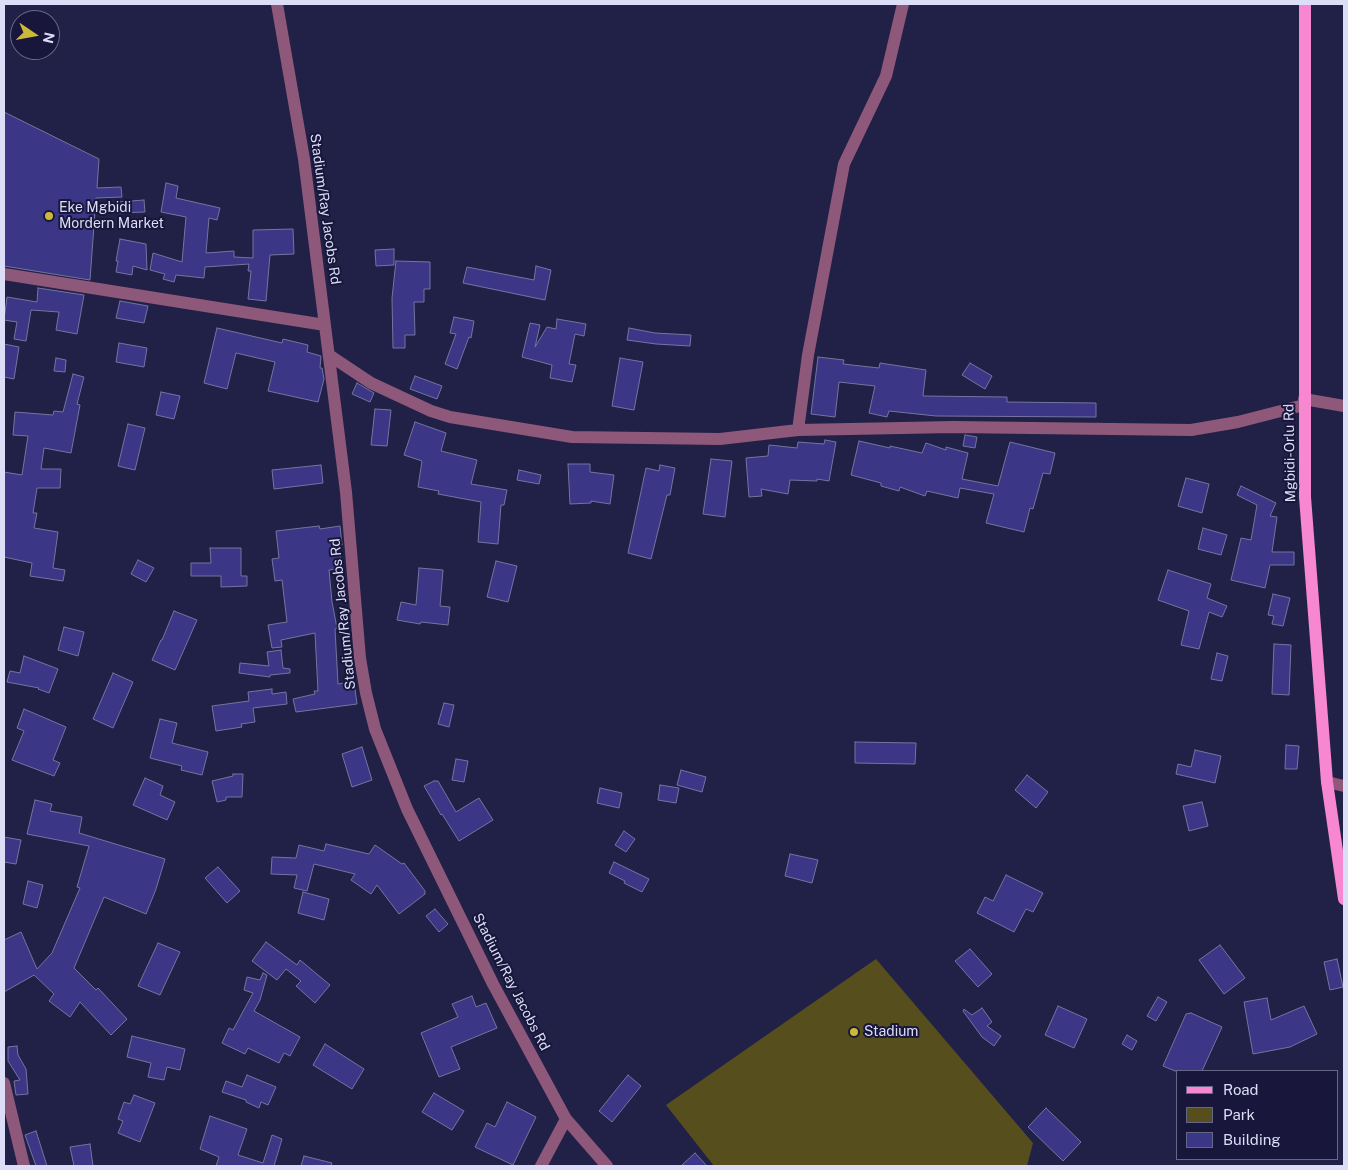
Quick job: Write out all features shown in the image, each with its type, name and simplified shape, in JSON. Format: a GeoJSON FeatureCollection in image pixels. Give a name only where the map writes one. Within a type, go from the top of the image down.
{"type":"FeatureCollection","features":[{"type":"Feature","properties":{"kind":"main road","name":"Mgbidi-Orlu Rd"},"geometry":{"type":"LineString","coordinates":[[1305,4],[1305,497],[1327,782],[1344,899]]}},
{"type":"Feature","properties":{"kind":"street","name":"Stadium/Ray Jacobs Rd"},"geometry":{"type":"LineString","coordinates":[[277,4],[304,159],[346,492],[360,658],[374,729],[407,809],[493,984],[566,1119],[607,1166]]}},
{"type":"Feature","properties":{"kind":"street"},"geometry":{"type":"LineString","coordinates":[[798,430],[808,355],[844,164],[886,76],[903,4]]}},
{"type":"Feature","properties":{"kind":"street"},"geometry":{"type":"LineString","coordinates":[[4,274],[325,325]]}},
{"type":"Feature","properties":{"kind":"street"},"geometry":{"type":"LineString","coordinates":[[329,355],[371,382],[431,411],[450,417],[572,437],[720,439],[798,430],[953,427],[1190,430],[1238,422],[1304,402],[1344,406]]}},
{"type":"Feature","properties":{"kind":"street"},"geometry":{"type":"LineString","coordinates":[[1327,782],[1344,786]]}},
{"type":"Feature","properties":{"kind":"street"},"geometry":{"type":"LineString","coordinates":[[4,1083],[24,1166]]}},
{"type":"Feature","properties":{"kind":"street"},"geometry":{"type":"LineString","coordinates":[[541,1166],[566,1119]]}},
{"type":"Feature","properties":{"kind":"green space","name":"Stadium"},"geometry":{"type":"Polygon","coordinates":[[[876,959],[1033,1143],[1027,1166],[714,1166],[666,1105],[876,959]]]}},
{"type":"Feature","properties":{"kind":"building","name":"Eke Mgbidi Mordern Market"},"geometry":{"type":"Polygon","coordinates":[[[4,112],[99,159],[97,188],[121,187],[122,197],[96,198],[90,280],[4,266],[4,112]]]}},
{"type":"Feature","properties":{"kind":"building"},"geometry":{"type":"Polygon","coordinates":[[[166,183],[178,186],[176,198],[220,208],[217,220],[209,218],[206,253],[234,251],[234,257],[253,258],[253,230],[293,229],[294,254],[270,255],[266,301],[248,299],[251,271],[248,271],[249,264],[205,267],[204,278],[176,275],[174,282],[163,279],[165,274],[150,270],[153,253],[182,262],[186,217],[161,212],[166,183]]]}},
{"type":"Feature","properties":{"kind":"building"},"geometry":{"type":"Polygon","coordinates":[[[144,200],[145,212],[118,213],[118,202],[144,200]]]}},
{"type":"Feature","properties":{"kind":"building"},"geometry":{"type":"Polygon","coordinates":[[[120,239],[146,244],[147,270],[133,266],[132,275],[116,272],[120,239]]]}},
{"type":"Feature","properties":{"kind":"building"},"geometry":{"type":"Polygon","coordinates":[[[394,249],[394,265],[376,266],[375,250],[394,249]]]}},
{"type":"Feature","properties":{"kind":"building"},"geometry":{"type":"Polygon","coordinates":[[[396,261],[430,262],[430,289],[424,289],[424,302],[414,302],[415,335],[405,335],[405,348],[393,348],[392,298],[396,261]]]}},
{"type":"Feature","properties":{"kind":"building"},"geometry":{"type":"Polygon","coordinates":[[[536,266],[551,270],[545,300],[463,283],[467,267],[534,280],[536,266]]]}},
{"type":"Feature","properties":{"kind":"building"},"geometry":{"type":"Polygon","coordinates":[[[38,288],[84,295],[77,334],[56,330],[59,312],[31,310],[26,341],[14,339],[17,322],[4,320],[7,297],[37,302],[38,288]]]}},
{"type":"Feature","properties":{"kind":"building"},"geometry":{"type":"Polygon","coordinates":[[[120,301],[148,306],[144,323],[116,318],[120,301]]]}},
{"type":"Feature","properties":{"kind":"building"},"geometry":{"type":"Polygon","coordinates":[[[454,317],[474,321],[471,338],[469,337],[457,369],[445,364],[456,334],[450,333],[454,317]]]}},
{"type":"Feature","properties":{"kind":"building"},"geometry":{"type":"Polygon","coordinates":[[[557,319],[586,324],[584,336],[575,334],[569,364],[576,365],[572,382],[550,378],[552,365],[522,357],[530,323],[540,325],[535,347],[547,327],[556,329],[557,319]]]}},
{"type":"Feature","properties":{"kind":"building"},"geometry":{"type":"Polygon","coordinates":[[[217,328],[282,343],[283,339],[308,345],[307,352],[321,356],[320,368],[322,368],[324,379],[318,402],[268,391],[275,362],[236,353],[227,389],[204,383],[217,328]]]}},
{"type":"Feature","properties":{"kind":"building"},"geometry":{"type":"Polygon","coordinates":[[[629,328],[655,333],[691,335],[690,346],[627,340],[629,328]]]}},
{"type":"Feature","properties":{"kind":"building"},"geometry":{"type":"Polygon","coordinates":[[[119,343],[147,348],[144,367],[116,362],[119,343]]]}},
{"type":"Feature","properties":{"kind":"building"},"geometry":{"type":"Polygon","coordinates":[[[4,344],[19,347],[14,379],[4,377],[4,344]]]}},
{"type":"Feature","properties":{"kind":"building"},"geometry":{"type":"Polygon","coordinates":[[[818,357],[844,360],[843,364],[879,368],[880,363],[926,370],[923,396],[1007,397],[1007,402],[1096,403],[1096,417],[936,416],[889,411],[887,417],[869,413],[875,386],[839,382],[835,417],[811,414],[818,357]]]}},
{"type":"Feature","properties":{"kind":"building"},"geometry":{"type":"Polygon","coordinates":[[[56,358],[66,360],[65,372],[54,371],[56,358]]]}},
{"type":"Feature","properties":{"kind":"building"},"geometry":{"type":"Polygon","coordinates":[[[620,358],[643,362],[634,410],[612,406],[620,358]]]}},
{"type":"Feature","properties":{"kind":"building"},"geometry":{"type":"Polygon","coordinates":[[[970,363],[992,376],[985,389],[962,375],[970,363]]]}},
{"type":"Feature","properties":{"kind":"building"},"geometry":{"type":"Polygon","coordinates":[[[73,374],[84,377],[77,404],[80,405],[71,453],[44,448],[41,469],[61,469],[60,488],[37,488],[33,513],[37,513],[34,528],[58,532],[53,568],[65,570],[63,581],[30,576],[32,563],[4,557],[4,472],[22,475],[28,436],[13,435],[15,412],[53,415],[54,411],[63,412],[73,374]]]}},
{"type":"Feature","properties":{"kind":"building"},"geometry":{"type":"Polygon","coordinates":[[[415,376],[442,386],[437,399],[410,389],[415,376]]]}},
{"type":"Feature","properties":{"kind":"building"},"geometry":{"type":"Polygon","coordinates":[[[357,383],[374,393],[370,402],[352,394],[357,383]]]}},
{"type":"Feature","properties":{"kind":"building"},"geometry":{"type":"Polygon","coordinates":[[[161,392],[180,396],[174,419],[156,415],[161,392]]]}},
{"type":"Feature","properties":{"kind":"building"},"geometry":{"type":"Polygon","coordinates":[[[375,409],[391,410],[387,446],[371,445],[375,409]]]}},
{"type":"Feature","properties":{"kind":"building"},"geometry":{"type":"Polygon","coordinates":[[[415,422],[446,433],[441,451],[477,460],[471,484],[507,490],[504,505],[501,505],[498,544],[478,542],[481,502],[438,494],[439,491],[418,487],[422,461],[404,455],[415,422]]]}},
{"type":"Feature","properties":{"kind":"building"},"geometry":{"type":"Polygon","coordinates":[[[128,424],[145,428],[135,470],[118,466],[128,424]]]}},
{"type":"Feature","properties":{"kind":"building"},"geometry":{"type":"Polygon","coordinates":[[[965,435],[977,437],[975,448],[963,446],[965,435]]]}},
{"type":"Feature","properties":{"kind":"building"},"geometry":{"type":"Polygon","coordinates":[[[825,440],[836,442],[829,481],[817,479],[817,481],[790,480],[788,494],[761,489],[762,496],[749,497],[746,458],[768,456],[769,445],[797,448],[798,442],[824,444],[825,440]]]}},
{"type":"Feature","properties":{"kind":"building"},"geometry":{"type":"Polygon","coordinates":[[[859,441],[922,453],[926,443],[946,450],[946,447],[968,453],[962,479],[998,486],[1010,442],[1055,453],[1050,474],[1043,473],[1033,509],[1030,508],[1024,532],[986,523],[994,494],[960,488],[958,498],[927,491],[925,496],[900,487],[899,491],[881,486],[881,483],[851,475],[859,441]]]}},
{"type":"Feature","properties":{"kind":"building"},"geometry":{"type":"Polygon","coordinates":[[[711,459],[732,461],[725,517],[703,514],[711,459]]]}},
{"type":"Feature","properties":{"kind":"building"},"geometry":{"type":"Polygon","coordinates":[[[568,464],[590,464],[590,472],[614,475],[610,504],[591,501],[591,503],[570,504],[568,464]]]}},
{"type":"Feature","properties":{"kind":"building"},"geometry":{"type":"Polygon","coordinates":[[[321,465],[323,483],[274,489],[272,470],[321,465]]]}},
{"type":"Feature","properties":{"kind":"building"},"geometry":{"type":"Polygon","coordinates":[[[660,465],[675,468],[670,495],[667,495],[651,559],[628,553],[646,468],[659,471],[660,465]]]}},
{"type":"Feature","properties":{"kind":"building"},"geometry":{"type":"Polygon","coordinates":[[[519,470],[541,475],[539,484],[517,480],[519,470]]]}},
{"type":"Feature","properties":{"kind":"building"},"geometry":{"type":"Polygon","coordinates":[[[1186,478],[1209,484],[1202,513],[1178,506],[1186,478]]]}},
{"type":"Feature","properties":{"kind":"building"},"geometry":{"type":"Polygon","coordinates":[[[1241,486],[1276,503],[1270,516],[1277,517],[1272,552],[1294,552],[1294,565],[1270,565],[1265,588],[1231,580],[1241,538],[1251,540],[1257,505],[1237,495],[1241,486]]]}},
{"type":"Feature","properties":{"kind":"building"},"geometry":{"type":"Polygon","coordinates":[[[319,526],[320,529],[340,526],[342,545],[338,545],[342,568],[329,570],[337,628],[335,629],[338,684],[354,682],[357,704],[296,712],[293,699],[315,694],[314,691],[318,691],[315,633],[281,640],[282,647],[272,648],[268,625],[287,622],[282,580],[275,581],[272,559],[279,558],[276,531],[319,526]]]}},
{"type":"Feature","properties":{"kind":"building"},"geometry":{"type":"Polygon","coordinates":[[[1203,528],[1227,535],[1221,555],[1198,549],[1203,528]]]}},
{"type":"Feature","properties":{"kind":"building"},"geometry":{"type":"Polygon","coordinates":[[[210,548],[241,548],[241,576],[247,576],[247,586],[221,587],[221,576],[191,576],[191,563],[211,563],[210,548]]]}},
{"type":"Feature","properties":{"kind":"building"},"geometry":{"type":"Polygon","coordinates":[[[138,560],[154,568],[146,582],[131,574],[138,560]]]}},
{"type":"Feature","properties":{"kind":"building"},"geometry":{"type":"Polygon","coordinates":[[[496,561],[517,566],[508,602],[487,597],[496,561]]]}},
{"type":"Feature","properties":{"kind":"building"},"geometry":{"type":"Polygon","coordinates":[[[419,568],[443,570],[440,606],[450,607],[448,625],[421,622],[420,624],[397,620],[401,602],[416,605],[419,568]]]}},
{"type":"Feature","properties":{"kind":"building"},"geometry":{"type":"Polygon","coordinates":[[[1168,570],[1211,584],[1207,598],[1227,606],[1222,617],[1209,612],[1199,649],[1181,645],[1189,611],[1158,600],[1168,570]]]}},
{"type":"Feature","properties":{"kind":"building"},"geometry":{"type":"Polygon","coordinates":[[[1273,594],[1290,598],[1283,626],[1272,624],[1274,616],[1268,615],[1273,594]]]}},
{"type":"Feature","properties":{"kind":"building"},"geometry":{"type":"Polygon","coordinates":[[[174,611],[197,620],[175,670],[152,660],[174,611]]]}},
{"type":"Feature","properties":{"kind":"building"},"geometry":{"type":"Polygon","coordinates":[[[64,627],[84,632],[78,656],[58,650],[64,627]]]}},
{"type":"Feature","properties":{"kind":"building"},"geometry":{"type":"Polygon","coordinates":[[[1274,644],[1291,645],[1289,695],[1272,694],[1274,644]]]}},
{"type":"Feature","properties":{"kind":"building"},"geometry":{"type":"Polygon","coordinates":[[[281,650],[283,668],[290,669],[290,673],[270,675],[270,677],[239,673],[240,663],[269,666],[267,652],[281,650]]]}},
{"type":"Feature","properties":{"kind":"building"},"geometry":{"type":"Polygon","coordinates":[[[1217,653],[1228,656],[1222,681],[1211,679],[1217,653]]]}},
{"type":"Feature","properties":{"kind":"building"},"geometry":{"type":"Polygon","coordinates":[[[24,656],[58,669],[49,693],[39,688],[7,682],[10,671],[20,673],[24,656]]]}},
{"type":"Feature","properties":{"kind":"building"},"geometry":{"type":"Polygon","coordinates":[[[113,673],[133,682],[113,728],[93,719],[113,673]]]}},
{"type":"Feature","properties":{"kind":"building"},"geometry":{"type":"Polygon","coordinates":[[[272,689],[272,694],[286,692],[287,704],[253,708],[255,722],[241,724],[242,727],[216,731],[212,706],[249,701],[248,692],[272,689]]]}},
{"type":"Feature","properties":{"kind":"building"},"geometry":{"type":"Polygon","coordinates":[[[444,703],[454,705],[449,727],[438,724],[444,703]]]}},
{"type":"Feature","properties":{"kind":"building"},"geometry":{"type":"Polygon","coordinates":[[[24,709],[66,727],[53,760],[60,763],[54,776],[12,760],[24,731],[17,728],[24,709]]]}},
{"type":"Feature","properties":{"kind":"building"},"geometry":{"type":"Polygon","coordinates":[[[160,719],[177,723],[172,743],[208,752],[202,775],[181,770],[182,766],[150,758],[160,719]]]}},
{"type":"Feature","properties":{"kind":"building"},"geometry":{"type":"Polygon","coordinates":[[[855,742],[916,743],[915,764],[855,763],[855,742]]]}},
{"type":"Feature","properties":{"kind":"building"},"geometry":{"type":"Polygon","coordinates":[[[1286,745],[1299,746],[1297,769],[1285,769],[1286,745]]]}},
{"type":"Feature","properties":{"kind":"building"},"geometry":{"type":"Polygon","coordinates":[[[362,747],[372,780],[352,787],[342,754],[362,747]]]}},
{"type":"Feature","properties":{"kind":"building"},"geometry":{"type":"Polygon","coordinates":[[[1195,750],[1221,756],[1215,783],[1176,774],[1178,764],[1191,767],[1195,750]]]}},
{"type":"Feature","properties":{"kind":"building"},"geometry":{"type":"Polygon","coordinates":[[[456,759],[468,761],[464,782],[452,780],[456,759]]]}},
{"type":"Feature","properties":{"kind":"building"},"geometry":{"type":"Polygon","coordinates":[[[681,770],[706,777],[702,792],[677,785],[681,770]]]}},
{"type":"Feature","properties":{"kind":"building"},"geometry":{"type":"Polygon","coordinates":[[[233,774],[243,774],[242,797],[226,797],[226,800],[217,802],[212,781],[233,776],[233,774]]]}},
{"type":"Feature","properties":{"kind":"building"},"geometry":{"type":"Polygon","coordinates":[[[1027,775],[1048,792],[1036,808],[1015,790],[1027,775]]]}},
{"type":"Feature","properties":{"kind":"building"},"geometry":{"type":"Polygon","coordinates":[[[145,778],[163,786],[160,795],[175,802],[167,820],[133,805],[145,778]]]}},
{"type":"Feature","properties":{"kind":"building"},"geometry":{"type":"Polygon","coordinates":[[[438,781],[456,812],[479,798],[493,820],[459,841],[424,786],[438,781]]]}},
{"type":"Feature","properties":{"kind":"building"},"geometry":{"type":"Polygon","coordinates":[[[660,785],[679,788],[676,803],[658,800],[660,785]]]}},
{"type":"Feature","properties":{"kind":"building"},"geometry":{"type":"Polygon","coordinates":[[[600,788],[622,793],[619,808],[597,803],[600,788]]]}},
{"type":"Feature","properties":{"kind":"building"},"geometry":{"type":"Polygon","coordinates":[[[35,800],[52,804],[50,811],[82,817],[79,833],[165,859],[146,914],[104,897],[74,968],[96,990],[98,988],[127,1019],[111,1035],[80,1002],[70,1017],[49,1001],[54,994],[34,975],[4,992],[4,940],[21,932],[37,969],[52,953],[80,888],[77,887],[89,846],[27,834],[35,800]]]}},
{"type":"Feature","properties":{"kind":"building"},"geometry":{"type":"Polygon","coordinates":[[[1202,802],[1208,826],[1189,831],[1183,806],[1202,802]]]}},
{"type":"Feature","properties":{"kind":"building"},"geometry":{"type":"Polygon","coordinates":[[[624,831],[635,839],[626,852],[615,845],[624,831]]]}},
{"type":"Feature","properties":{"kind":"building"},"geometry":{"type":"Polygon","coordinates":[[[4,837],[21,840],[16,864],[4,862],[4,837]]]}},
{"type":"Feature","properties":{"kind":"building"},"geometry":{"type":"Polygon","coordinates":[[[326,844],[369,854],[375,845],[402,864],[404,863],[425,891],[425,894],[399,914],[377,885],[371,894],[351,880],[355,874],[314,864],[307,891],[294,888],[297,875],[271,874],[272,857],[296,858],[299,845],[324,851],[326,844]]]}},
{"type":"Feature","properties":{"kind":"building"},"geometry":{"type":"Polygon","coordinates":[[[790,854],[818,860],[812,883],[785,876],[790,854]]]}},
{"type":"Feature","properties":{"kind":"building"},"geometry":{"type":"Polygon","coordinates":[[[614,862],[649,879],[642,892],[609,873],[614,862]]]}},
{"type":"Feature","properties":{"kind":"building"},"geometry":{"type":"Polygon","coordinates":[[[218,867],[240,891],[227,903],[205,878],[218,867]]]}},
{"type":"Feature","properties":{"kind":"building"},"geometry":{"type":"Polygon","coordinates":[[[1006,875],[1043,893],[1033,912],[1026,909],[1014,932],[977,913],[985,897],[993,901],[1006,875]]]}},
{"type":"Feature","properties":{"kind":"building"},"geometry":{"type":"Polygon","coordinates":[[[28,881],[43,885],[37,908],[23,904],[28,881]]]}},
{"type":"Feature","properties":{"kind":"building"},"geometry":{"type":"Polygon","coordinates":[[[303,892],[329,899],[324,920],[298,913],[303,892]]]}},
{"type":"Feature","properties":{"kind":"building"},"geometry":{"type":"Polygon","coordinates":[[[435,909],[448,924],[439,932],[426,916],[435,909]]]}},
{"type":"Feature","properties":{"kind":"building"},"geometry":{"type":"Polygon","coordinates":[[[266,942],[297,965],[300,960],[330,985],[315,1003],[296,986],[301,981],[286,969],[277,980],[252,961],[266,942]]]}},
{"type":"Feature","properties":{"kind":"building"},"geometry":{"type":"Polygon","coordinates":[[[158,943],[180,952],[160,995],[138,986],[158,943]]]}},
{"type":"Feature","properties":{"kind":"building"},"geometry":{"type":"Polygon","coordinates":[[[1220,945],[1245,978],[1224,994],[1199,960],[1220,945]]]}},
{"type":"Feature","properties":{"kind":"building"},"geometry":{"type":"Polygon","coordinates":[[[970,949],[992,974],[978,987],[955,961],[970,949]]]}},
{"type":"Feature","properties":{"kind":"building"},"geometry":{"type":"Polygon","coordinates":[[[1337,959],[1343,987],[1330,990],[1324,962],[1337,959]]]}},
{"type":"Feature","properties":{"kind":"building"},"geometry":{"type":"Polygon","coordinates":[[[263,973],[267,975],[260,1000],[254,1011],[300,1037],[290,1056],[284,1053],[279,1063],[248,1048],[245,1054],[222,1043],[229,1028],[233,1030],[253,993],[244,990],[247,977],[260,980],[263,973]]]}},
{"type":"Feature","properties":{"kind":"building"},"geometry":{"type":"Polygon","coordinates":[[[472,996],[476,1007],[486,1003],[497,1028],[451,1047],[460,1069],[439,1077],[421,1033],[458,1017],[452,1004],[472,996]]]}},
{"type":"Feature","properties":{"kind":"building"},"geometry":{"type":"Polygon","coordinates":[[[1158,997],[1167,1002],[1156,1021],[1147,1016],[1158,997]]]}},
{"type":"Feature","properties":{"kind":"building"},"geometry":{"type":"Polygon","coordinates":[[[1267,998],[1271,1020],[1304,1006],[1317,1034],[1290,1047],[1253,1054],[1244,1002],[1267,998]]]}},
{"type":"Feature","properties":{"kind":"building"},"geometry":{"type":"Polygon","coordinates":[[[1058,1006],[1087,1019],[1074,1048],[1045,1035],[1058,1006]]]}},
{"type":"Feature","properties":{"kind":"building"},"geometry":{"type":"Polygon","coordinates":[[[982,1008],[992,1022],[987,1026],[1001,1036],[994,1046],[982,1037],[963,1011],[964,1009],[972,1015],[982,1008]]]}},
{"type":"Feature","properties":{"kind":"building"},"geometry":{"type":"Polygon","coordinates":[[[1191,1013],[1222,1027],[1202,1070],[1175,1071],[1163,1066],[1186,1014],[1191,1013]]]}},
{"type":"Feature","properties":{"kind":"building"},"geometry":{"type":"Polygon","coordinates":[[[1127,1035],[1137,1041],[1132,1050],[1122,1044],[1127,1035]]]}},
{"type":"Feature","properties":{"kind":"building"},"geometry":{"type":"Polygon","coordinates":[[[132,1036],[185,1049],[180,1070],[167,1067],[164,1080],[148,1077],[151,1063],[127,1057],[132,1036]]]}},
{"type":"Feature","properties":{"kind":"building"},"geometry":{"type":"Polygon","coordinates":[[[325,1044],[364,1069],[352,1089],[313,1065],[325,1044]]]}},
{"type":"Feature","properties":{"kind":"building"},"geometry":{"type":"Polygon","coordinates":[[[17,1046],[18,1055],[26,1069],[28,1094],[16,1095],[14,1081],[20,1080],[8,1061],[8,1047],[17,1046]]]}},
{"type":"Feature","properties":{"kind":"building"},"geometry":{"type":"Polygon","coordinates":[[[247,1075],[276,1087],[268,1105],[261,1102],[259,1108],[246,1102],[246,1100],[222,1092],[226,1081],[242,1087],[247,1075]]]}},
{"type":"Feature","properties":{"kind":"building"},"geometry":{"type":"Polygon","coordinates":[[[628,1075],[641,1086],[612,1122],[599,1111],[628,1075]]]}},
{"type":"Feature","properties":{"kind":"building"},"geometry":{"type":"Polygon","coordinates":[[[434,1093],[464,1111],[452,1130],[422,1112],[434,1093]]]}},
{"type":"Feature","properties":{"kind":"building"},"geometry":{"type":"Polygon","coordinates":[[[134,1095],[155,1103],[140,1142],[118,1133],[123,1121],[118,1119],[124,1102],[130,1104],[134,1095]]]}},
{"type":"Feature","properties":{"kind":"building"},"geometry":{"type":"Polygon","coordinates":[[[507,1102],[536,1117],[513,1165],[475,1147],[487,1123],[495,1127],[507,1102]]]}},
{"type":"Feature","properties":{"kind":"building"},"geometry":{"type":"Polygon","coordinates":[[[1046,1108],[1081,1142],[1063,1161],[1028,1127],[1046,1108]]]}},
{"type":"Feature","properties":{"kind":"building"},"geometry":{"type":"Polygon","coordinates":[[[210,1116],[247,1129],[238,1155],[263,1163],[272,1135],[282,1139],[274,1166],[216,1166],[219,1157],[200,1149],[210,1116]]]}},
{"type":"Feature","properties":{"kind":"building"},"geometry":{"type":"Polygon","coordinates":[[[36,1131],[47,1166],[36,1166],[25,1135],[36,1131]]]}},
{"type":"Feature","properties":{"kind":"building"},"geometry":{"type":"Polygon","coordinates":[[[90,1144],[93,1166],[74,1166],[70,1147],[90,1144]]]}},
{"type":"Feature","properties":{"kind":"building"},"geometry":{"type":"Polygon","coordinates":[[[695,1153],[707,1166],[681,1166],[695,1153]]]}},
{"type":"Feature","properties":{"kind":"building"},"geometry":{"type":"Polygon","coordinates":[[[304,1156],[332,1163],[331,1166],[301,1166],[304,1156]]]}},
{"type":"Feature","properties":{"kind":"place","name":"Eke Mgbidi Mordern Market"},"geometry":{"type":"Point","coordinates":[49,216]}},
{"type":"Feature","properties":{"kind":"place","name":"Stadium"},"geometry":{"type":"Point","coordinates":[854,1032]}}]}
